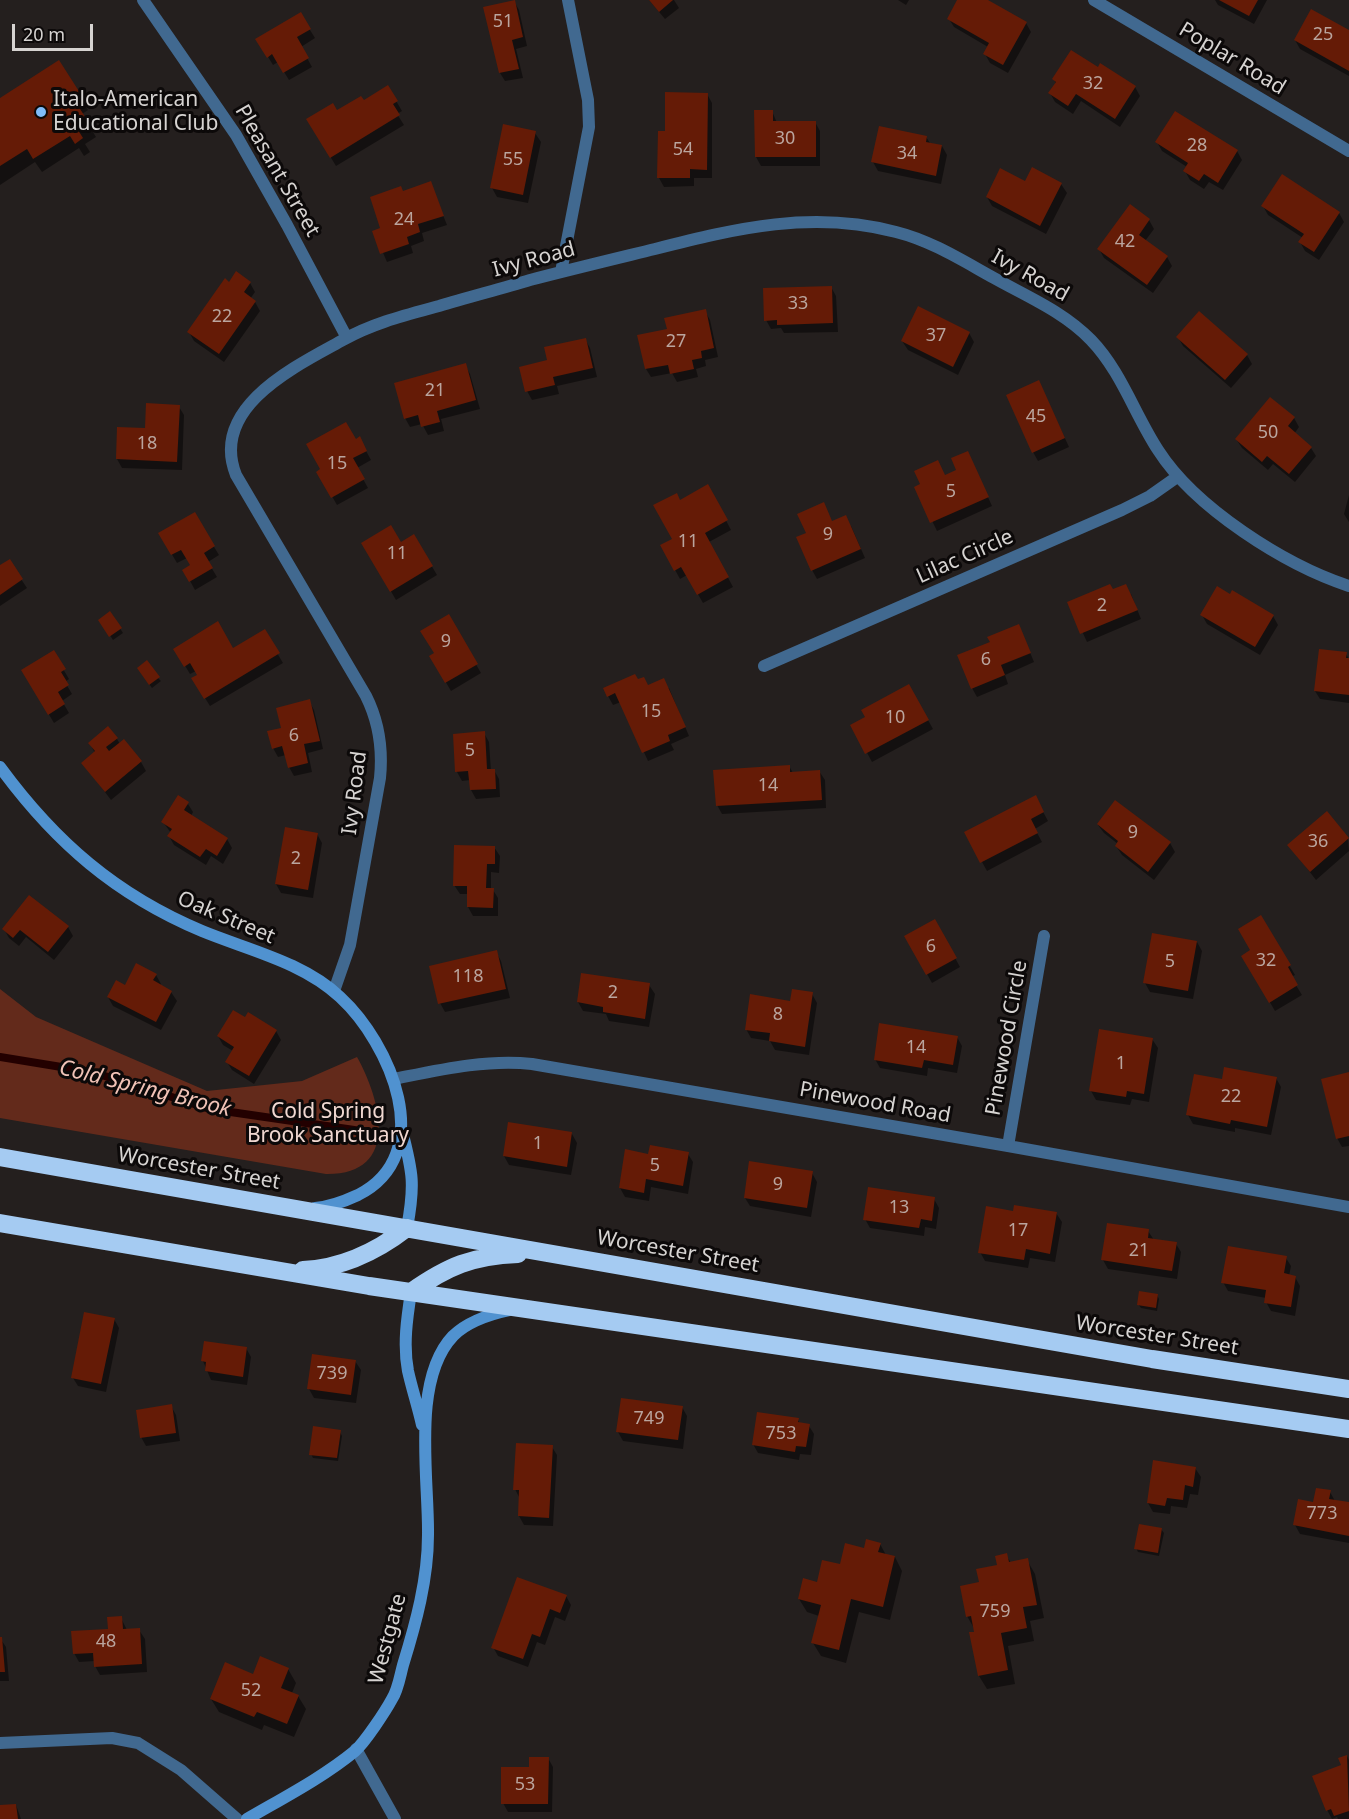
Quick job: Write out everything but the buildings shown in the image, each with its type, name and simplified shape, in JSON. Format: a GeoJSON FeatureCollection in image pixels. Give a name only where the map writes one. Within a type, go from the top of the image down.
{"type":"FeatureCollection","features":[{"type":"Feature","properties":{"kind":"highway","name":"Worcester Street"},"geometry":{"type":"LineString","coordinates":[[0,1157],[1152,1359],[1349,1389]]}},
{"type":"Feature","properties":{"kind":"highway"},"geometry":{"type":"LineString","coordinates":[[0,1223],[411,1292],[1349,1429]]}},
{"type":"Feature","properties":{"kind":"highway"},"geometry":{"type":"LineString","coordinates":[[272,1270],[312,1269],[347,1262],[378,1249],[407,1228]]}},
{"type":"Feature","properties":{"kind":"highway"},"geometry":{"type":"LineString","coordinates":[[411,1292],[443,1271],[471,1259],[510,1254],[559,1254]]}},
{"type":"Feature","properties":{"kind":"street","name":"Pleasant Street"},"geometry":{"type":"LineString","coordinates":[[143,0],[236,135],[279,209],[347,338]]}},
{"type":"Feature","properties":{"kind":"street"},"geometry":{"type":"LineString","coordinates":[[561,272],[589,127],[588,100],[568,0]]}},
{"type":"Feature","properties":{"kind":"street","name":"Poplar Road"},"geometry":{"type":"LineString","coordinates":[[1094,0],[1349,152]]}},
{"type":"Feature","properties":{"kind":"street","name":"Ivy Road"},"geometry":{"type":"LineString","coordinates":[[334,991],[350,945],[366,859],[380,778],[382,756],[380,735],[375,715],[366,696],[236,475],[230,448],[238,421],[256,396],[291,370],[347,338],[399,317],[561,272],[728,230],[810,221],[843,223],[893,231],[932,245],[1050,309],[1081,330],[1106,357],[1158,450],[1177,477],[1210,507],[1260,542],[1312,571],[1349,586]]}},
{"type":"Feature","properties":{"kind":"street","name":"Lilac Circle"},"geometry":{"type":"LineString","coordinates":[[764,666],[1122,510],[1150,496],[1177,477]]}},
{"type":"Feature","properties":{"kind":"street","name":"Oak Street"},"geometry":{"type":"LineString","coordinates":[[0,767],[27,803],[55,834],[121,887],[178,920],[293,967],[334,991],[351,1007],[376,1041],[394,1078],[399,1102],[400,1124],[394,1159],[385,1173],[354,1197],[332,1205],[296,1209]]}},
{"type":"Feature","properties":{"kind":"street","name":"Pinewood Circle"},"geometry":{"type":"LineString","coordinates":[[1008,1146],[1044,936]]}},
{"type":"Feature","properties":{"kind":"street","name":"Pinewood Road"},"geometry":{"type":"LineString","coordinates":[[394,1078],[467,1065],[508,1062],[532,1064],[1008,1146],[1349,1208]]}},
{"type":"Feature","properties":{"kind":"street","name":"Oak Street"},"geometry":{"type":"LineString","coordinates":[[400,1124],[413,1173],[413,1194],[407,1228]]}},
{"type":"Feature","properties":{"kind":"street","name":"Westgate"},"geometry":{"type":"LineString","coordinates":[[411,1292],[406,1328],[406,1356],[425,1435]]}},
{"type":"Feature","properties":{"kind":"street","name":"Westgate"},"geometry":{"type":"LineString","coordinates":[[247,1819],[306,1785],[356,1749],[393,1698],[420,1601],[428,1536],[425,1435],[430,1387],[438,1361],[448,1343],[460,1330],[493,1314],[521,1307]]}},
{"type":"Feature","properties":{"kind":"street"},"geometry":{"type":"LineString","coordinates":[[0,1743],[112,1738],[138,1743],[180,1770],[237,1819]]}},
{"type":"Feature","properties":{"kind":"street"},"geometry":{"type":"LineString","coordinates":[[356,1749],[395,1819]]}},
{"type":"Feature","properties":{"kind":"green space","name":"Cold Spring Brook Sanctuary"},"geometry":{"type":"Polygon","coordinates":[[[0,989],[36,1017],[207,1091],[302,1081],[357,1057],[366,1074],[378,1113],[379,1132],[375,1149],[366,1162],[350,1171],[326,1174],[0,1118],[0,989]]]}},
{"type":"Feature","properties":{"kind":"waterway","name":"Cold Spring Brook"},"geometry":{"type":"LineString","coordinates":[[0,1057],[92,1072],[210,1109],[361,1131]]}},
{"type":"Feature","properties":{"kind":"place","name":"Italo-American Educational Club"},"geometry":{"type":"Point","coordinates":[41,112]}}]}
